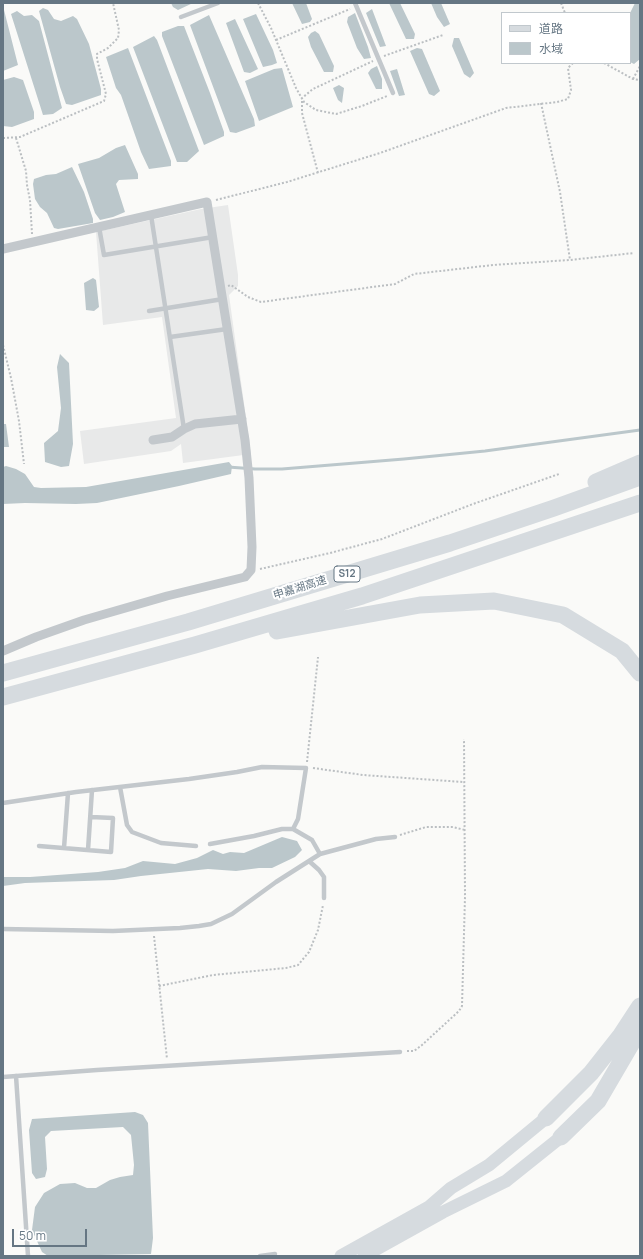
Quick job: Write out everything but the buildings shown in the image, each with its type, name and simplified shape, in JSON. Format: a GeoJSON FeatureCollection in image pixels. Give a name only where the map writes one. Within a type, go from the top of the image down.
{"type":"FeatureCollection","features":[{"type":"Feature","properties":{"kind":"highway"},"geometry":{"type":"LineString","coordinates":[[450,542],[640,464]]}},
{"type":"Feature","properties":{"kind":"highway","name":"申嘉湖高速"},"geometry":{"type":"LineString","coordinates":[[3,673],[188,622],[450,542],[640,478]]}},
{"type":"Feature","properties":{"kind":"highway","name":"S12"},"geometry":{"type":"LineString","coordinates":[[3,697],[57,684],[362,596],[640,503]]}},
{"type":"Feature","properties":{"kind":"highway"},"geometry":{"type":"LineString","coordinates":[[194,645],[420,605],[494,601],[563,615],[622,652],[640,673]]}},
{"type":"Feature","properties":{"kind":"highway"},"geometry":{"type":"LineString","coordinates":[[546,1118],[591,1073],[621,1035],[640,1006]]}},
{"type":"Feature","properties":{"kind":"highway"},"geometry":{"type":"LineString","coordinates":[[561,1137],[598,1101],[640,1029]]}},
{"type":"Feature","properties":{"kind":"main road"},"geometry":{"type":"LineString","coordinates":[[341,1256],[429,1207],[451,1188],[489,1165],[546,1118]]}},
{"type":"Feature","properties":{"kind":"main road"},"geometry":{"type":"LineString","coordinates":[[364,1256],[443,1212],[506,1181],[561,1137]]}},
{"type":"Feature","properties":{"kind":"street"},"geometry":{"type":"LineString","coordinates":[[3,249],[207,202],[242,419],[248,465],[252,547],[251,570],[245,577],[167,596],[84,620],[36,636],[3,651]]}},
{"type":"Feature","properties":{"kind":"street"},"geometry":{"type":"LineString","coordinates":[[153,440],[172,437],[195,424],[242,419]]}},
{"type":"Feature","properties":{"kind":"lane"},"geometry":{"type":"LineString","coordinates":[[181,17],[218,3]]}},
{"type":"Feature","properties":{"kind":"lane"},"geometry":{"type":"LineString","coordinates":[[356,5],[393,94]]}},
{"type":"Feature","properties":{"kind":"lane"},"geometry":{"type":"LineString","coordinates":[[151,215],[184,429]]}},
{"type":"Feature","properties":{"kind":"lane"},"geometry":{"type":"LineString","coordinates":[[99,227],[104,254],[213,237]]}},
{"type":"Feature","properties":{"kind":"lane"},"geometry":{"type":"LineString","coordinates":[[149,311],[223,299]]}},
{"type":"Feature","properties":{"kind":"lane"},"geometry":{"type":"LineString","coordinates":[[170,337],[228,329]]}},
{"type":"Feature","properties":{"kind":"lane"},"geometry":{"type":"LineString","coordinates":[[3,803],[68,793],[188,779],[262,767],[306,768],[298,818],[293,829]]}},
{"type":"Feature","properties":{"kind":"lane"},"geometry":{"type":"LineString","coordinates":[[120,787],[126,825],[132,832],[161,843],[196,846]]}},
{"type":"Feature","properties":{"kind":"lane"},"geometry":{"type":"LineString","coordinates":[[88,850],[92,790]]}},
{"type":"Feature","properties":{"kind":"lane"},"geometry":{"type":"LineString","coordinates":[[64,848],[68,793]]}},
{"type":"Feature","properties":{"kind":"lane"},"geometry":{"type":"LineString","coordinates":[[39,846],[111,852],[113,818],[90,817]]}},
{"type":"Feature","properties":{"kind":"lane"},"geometry":{"type":"LineString","coordinates":[[210,844],[247,838],[282,828],[293,829],[312,840],[320,854]]}},
{"type":"Feature","properties":{"kind":"lane"},"geometry":{"type":"LineString","coordinates":[[3,929],[113,931],[211,924],[232,914],[276,882],[320,854],[376,840],[395,837]]}},
{"type":"Feature","properties":{"kind":"lane"},"geometry":{"type":"LineString","coordinates":[[309,861],[324,876],[324,898]]}},
{"type":"Feature","properties":{"kind":"lane"},"geometry":{"type":"LineString","coordinates":[[3,1077],[168,1065],[400,1052]]}},
{"type":"Feature","properties":{"kind":"lane"},"geometry":{"type":"LineString","coordinates":[[16,1076],[28,1256]]}},
{"type":"Feature","properties":{"kind":"lane"},"geometry":{"type":"LineString","coordinates":[[260,1256],[276,1254]]}},
{"type":"Feature","properties":{"kind":"path"},"geometry":{"type":"LineString","coordinates":[[3,138],[16,138],[27,134],[104,101],[106,94],[97,54],[108,48],[118,38],[119,30],[113,3]]}},
{"type":"Feature","properties":{"kind":"path"},"geometry":{"type":"LineString","coordinates":[[258,3],[276,40],[296,88],[304,102],[316,110],[336,114],[393,94]]}},
{"type":"Feature","properties":{"kind":"path"},"geometry":{"type":"LineString","coordinates":[[276,40],[356,5]]}},
{"type":"Feature","properties":{"kind":"path"},"geometry":{"type":"LineString","coordinates":[[302,98],[314,89],[378,58],[443,35]]}},
{"type":"Feature","properties":{"kind":"path"},"geometry":{"type":"LineString","coordinates":[[207,202],[287,182],[380,153],[506,108],[557,102],[568,99],[571,90],[568,68],[572,64]]}},
{"type":"Feature","properties":{"kind":"path"},"geometry":{"type":"LineString","coordinates":[[606,64],[633,79],[640,80]]}},
{"type":"Feature","properties":{"kind":"path"},"geometry":{"type":"LineString","coordinates":[[633,79],[640,66]]}},
{"type":"Feature","properties":{"kind":"path"},"geometry":{"type":"LineString","coordinates":[[302,98],[302,113],[318,172]]}},
{"type":"Feature","properties":{"kind":"path"},"geometry":{"type":"LineString","coordinates":[[541,103],[560,192],[570,260]]}},
{"type":"Feature","properties":{"kind":"path"},"geometry":{"type":"LineString","coordinates":[[16,138],[26,171],[32,220],[32,243]]}},
{"type":"Feature","properties":{"kind":"path"},"geometry":{"type":"LineString","coordinates":[[221,287],[231,285],[248,297],[261,302],[395,284],[414,274],[493,265],[570,260],[634,253]]}},
{"type":"Feature","properties":{"kind":"path"},"geometry":{"type":"LineString","coordinates":[[3,345],[19,421],[24,464]]}},
{"type":"Feature","properties":{"kind":"path"},"geometry":{"type":"LineString","coordinates":[[251,570],[281,565],[382,538],[559,474]]}},
{"type":"Feature","properties":{"kind":"path"},"geometry":{"type":"LineString","coordinates":[[318,658],[306,768],[463,782]]}},
{"type":"Feature","properties":{"kind":"path"},"geometry":{"type":"LineString","coordinates":[[400,1052],[414,1051],[459,1011],[462,1006],[465,897],[463,782],[464,739]]}},
{"type":"Feature","properties":{"kind":"path"},"geometry":{"type":"LineString","coordinates":[[395,837],[426,827],[452,827],[465,830]]}},
{"type":"Feature","properties":{"kind":"path"},"geometry":{"type":"LineString","coordinates":[[159,986],[213,975],[286,968],[298,965],[309,952],[318,930],[324,898]]}},
{"type":"Feature","properties":{"kind":"path"},"geometry":{"type":"LineString","coordinates":[[153,929],[168,1065]]}},
{"type":"Feature","properties":{"kind":"shaded area"},"geometry":{"type":"Polygon","coordinates":[[[228,205],[238,275],[238,286],[229,295],[251,454],[183,463],[181,444],[171,451],[84,464],[80,431],[176,418],[162,317],[103,325],[96,232],[201,209],[228,205]]]}},
{"type":"Feature","properties":{"kind":"water"},"geometry":{"type":"Polygon","coordinates":[[[171,3],[193,3],[178,10],[173,7],[171,3]]]}},
{"type":"Feature","properties":{"kind":"water"},"geometry":{"type":"Polygon","coordinates":[[[292,3],[306,3],[312,19],[310,22],[302,24],[292,3]]]}},
{"type":"Feature","properties":{"kind":"water"},"geometry":{"type":"Polygon","coordinates":[[[389,3],[400,3],[415,34],[414,39],[406,39],[389,3]]]}},
{"type":"Feature","properties":{"kind":"water"},"geometry":{"type":"Polygon","coordinates":[[[431,3],[441,3],[450,24],[444,27],[437,17],[431,3]]]}},
{"type":"Feature","properties":{"kind":"water"},"geometry":{"type":"Polygon","coordinates":[[[635,3],[640,3],[640,59],[634,64],[631,62],[630,12],[635,3]]]}},
{"type":"Feature","properties":{"kind":"water"},"geometry":{"type":"Polygon","coordinates":[[[3,6],[18,65],[3,71],[3,6]]]}},
{"type":"Feature","properties":{"kind":"water"},"geometry":{"type":"Polygon","coordinates":[[[43,8],[48,10],[54,19],[61,21],[73,16],[77,19],[89,44],[101,89],[101,95],[72,105],[66,104],[39,11],[43,8]]]}},
{"type":"Feature","properties":{"kind":"water"},"geometry":{"type":"Polygon","coordinates":[[[372,9],[386,46],[380,47],[366,13],[372,9]]]}},
{"type":"Feature","properties":{"kind":"water"},"geometry":{"type":"Polygon","coordinates":[[[17,11],[24,16],[32,15],[39,21],[62,108],[53,114],[43,115],[11,14],[17,11]]]}},
{"type":"Feature","properties":{"kind":"water"},"geometry":{"type":"Polygon","coordinates":[[[355,13],[371,58],[364,59],[357,48],[347,22],[348,17],[355,13]]]}},
{"type":"Feature","properties":{"kind":"water"},"geometry":{"type":"Polygon","coordinates":[[[256,14],[273,50],[277,63],[263,67],[243,19],[256,14]]]}},
{"type":"Feature","properties":{"kind":"water"},"geometry":{"type":"Polygon","coordinates":[[[209,15],[254,119],[255,126],[236,133],[230,132],[190,25],[209,15]]]}},
{"type":"Feature","properties":{"kind":"water"},"geometry":{"type":"Polygon","coordinates":[[[235,19],[258,69],[250,73],[244,72],[226,23],[235,19]]]}},
{"type":"Feature","properties":{"kind":"water"},"geometry":{"type":"Polygon","coordinates":[[[178,26],[184,26],[224,132],[224,136],[204,145],[162,36],[162,32],[178,26]]]}},
{"type":"Feature","properties":{"kind":"water"},"geometry":{"type":"Polygon","coordinates":[[[315,31],[319,34],[334,66],[333,72],[324,72],[311,47],[308,37],[315,31]]]}},
{"type":"Feature","properties":{"kind":"water"},"geometry":{"type":"Polygon","coordinates":[[[154,36],[157,40],[199,151],[187,162],[177,162],[133,47],[154,36]]]}},
{"type":"Feature","properties":{"kind":"water"},"geometry":{"type":"Polygon","coordinates":[[[454,38],[459,38],[474,73],[470,78],[464,74],[452,46],[454,38]]]}},
{"type":"Feature","properties":{"kind":"water"},"geometry":{"type":"Polygon","coordinates":[[[128,48],[171,161],[171,166],[149,169],[141,152],[121,95],[116,88],[106,57],[128,48]]]}},
{"type":"Feature","properties":{"kind":"water"},"geometry":{"type":"Polygon","coordinates":[[[417,48],[422,49],[440,91],[434,96],[429,94],[410,51],[417,48]]]}},
{"type":"Feature","properties":{"kind":"water"},"geometry":{"type":"Polygon","coordinates":[[[377,66],[382,79],[382,89],[376,89],[368,73],[371,69],[377,66]]]}},
{"type":"Feature","properties":{"kind":"water"},"geometry":{"type":"Polygon","coordinates":[[[282,68],[293,107],[259,121],[245,81],[274,69],[282,68]]]}},
{"type":"Feature","properties":{"kind":"water"},"geometry":{"type":"Polygon","coordinates":[[[397,69],[405,95],[399,96],[390,71],[397,69]]]}},
{"type":"Feature","properties":{"kind":"water"},"geometry":{"type":"Polygon","coordinates":[[[14,77],[23,80],[34,112],[34,119],[12,127],[3,126],[3,80],[14,77]]]}},
{"type":"Feature","properties":{"kind":"water"},"geometry":{"type":"Polygon","coordinates":[[[339,85],[344,88],[342,103],[338,100],[333,88],[339,85]]]}},
{"type":"Feature","properties":{"kind":"water"},"geometry":{"type":"Polygon","coordinates":[[[125,145],[138,174],[138,179],[119,180],[116,184],[125,212],[100,220],[95,213],[78,164],[99,158],[116,148],[125,145]]]}},
{"type":"Feature","properties":{"kind":"water"},"geometry":{"type":"Polygon","coordinates":[[[72,167],[84,192],[93,223],[58,229],[54,228],[47,213],[40,207],[35,199],[33,184],[34,179],[46,175],[56,174],[72,167]]]}},
{"type":"Feature","properties":{"kind":"water"},"geometry":{"type":"Polygon","coordinates":[[[93,278],[96,280],[99,307],[94,311],[86,310],[84,283],[93,278]]]}},
{"type":"Feature","properties":{"kind":"water"},"geometry":{"type":"Polygon","coordinates":[[[60,354],[69,363],[73,444],[69,466],[61,467],[45,462],[44,443],[58,431],[61,408],[57,367],[60,354]]]}},
{"type":"Feature","properties":{"kind":"water"},"geometry":{"type":"Polygon","coordinates":[[[3,424],[6,424],[9,447],[3,447],[3,424]]]}},
{"type":"Feature","properties":{"kind":"water"},"geometry":{"type":"Polygon","coordinates":[[[229,462],[232,466],[231,474],[97,503],[3,504],[3,467],[6,466],[25,474],[34,487],[41,488],[86,487],[229,462]]]}},
{"type":"Feature","properties":{"kind":"water"},"geometry":{"type":"Polygon","coordinates":[[[282,837],[297,841],[302,850],[295,857],[272,868],[236,871],[208,869],[114,880],[25,883],[3,886],[3,877],[30,877],[98,872],[125,868],[143,861],[175,864],[197,858],[213,850],[223,854],[230,852],[244,853],[282,837]]]}},
{"type":"Feature","properties":{"kind":"water"},"geometry":{"type":"Polygon","coordinates":[[[135,1112],[143,1115],[148,1123],[153,1238],[151,1254],[48,1256],[42,1252],[32,1230],[35,1207],[44,1193],[60,1184],[75,1183],[87,1188],[96,1188],[110,1180],[133,1175],[134,1165],[131,1135],[123,1127],[51,1131],[45,1137],[47,1169],[45,1177],[36,1179],[32,1173],[29,1130],[32,1119],[135,1112]]]}},
{"type":"Feature","properties":{"kind":"waterway"},"geometry":{"type":"LineString","coordinates":[[228,467],[282,469],[404,459],[485,451],[640,430]]}}]}
